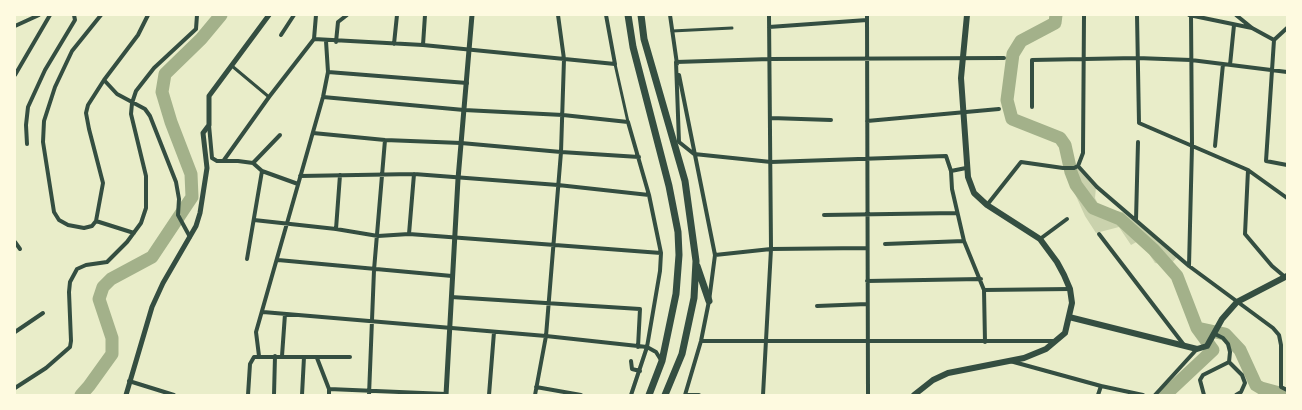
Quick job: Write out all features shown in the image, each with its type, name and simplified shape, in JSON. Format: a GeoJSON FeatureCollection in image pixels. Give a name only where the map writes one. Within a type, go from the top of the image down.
{"type":"FeatureCollection","features":[{"type":"Feature","properties":{"kind":"highway"},"geometry":{"type":"LineString","coordinates":[[628,15],[633,46],[669,186],[678,232],[679,255],[676,294],[662,361],[649,395]]}},
{"type":"Feature","properties":{"kind":"highway"},"geometry":{"type":"LineString","coordinates":[[641,15],[644,39],[685,181],[696,261],[709,301]]}},
{"type":"Feature","properties":{"kind":"highway"},"geometry":{"type":"LineString","coordinates":[[665,395],[682,354],[694,298],[696,261]]}},
{"type":"Feature","properties":{"kind":"main road"},"geometry":{"type":"LineString","coordinates":[[914,395],[933,380],[948,373],[1024,358],[1046,349],[1065,333],[1072,303],[1070,289],[1058,262],[1040,239],[987,205],[974,193],[968,177],[966,168],[963,114],[962,59],[966,15]]}},
{"type":"Feature","properties":{"kind":"main road"},"geometry":{"type":"LineString","coordinates":[[1069,317],[1198,349],[1207,346],[1222,319],[1237,302],[1286,277]]}},
{"type":"Feature","properties":{"kind":"street"},"geometry":{"type":"LineString","coordinates":[[15,26],[39,15]]}},
{"type":"Feature","properties":{"kind":"street"},"geometry":{"type":"LineString","coordinates":[[15,75],[50,15]]}},
{"type":"Feature","properties":{"kind":"street"},"geometry":{"type":"LineString","coordinates":[[27,144],[26,125],[28,107],[45,70],[75,20],[74,15]]}},
{"type":"Feature","properties":{"kind":"street"},"geometry":{"type":"LineString","coordinates":[[101,15],[72,51],[55,87],[44,121],[43,142],[54,212],[59,220],[68,225],[84,228],[92,226],[96,221],[103,183],[86,113],[88,105],[104,80],[138,35],[148,15]]}},
{"type":"Feature","properties":{"kind":"street"},"geometry":{"type":"LineString","coordinates":[[15,388],[46,368],[70,347],[72,341],[69,292],[70,282],[77,269],[86,265],[107,262],[134,233],[141,223],[146,208],[146,176],[131,114],[132,103],[136,91],[154,68],[196,29],[197,15]]}},
{"type":"Feature","properties":{"kind":"street"},"geometry":{"type":"LineString","coordinates":[[269,15],[209,96],[208,125],[212,158],[217,161],[224,160],[253,163],[262,171],[298,184]]}},
{"type":"Feature","properties":{"kind":"street"},"geometry":{"type":"LineString","coordinates":[[281,35],[294,15]]}},
{"type":"Feature","properties":{"kind":"street"},"geometry":{"type":"LineString","coordinates":[[224,160],[269,97],[314,40],[316,15]]}},
{"type":"Feature","properties":{"kind":"street"},"geometry":{"type":"LineString","coordinates":[[336,42],[338,22],[347,15]]}},
{"type":"Feature","properties":{"kind":"street"},"geometry":{"type":"LineString","coordinates":[[394,44],[397,15]]}},
{"type":"Feature","properties":{"kind":"street"},"geometry":{"type":"LineString","coordinates":[[423,45],[425,15]]}},
{"type":"Feature","properties":{"kind":"street"},"geometry":{"type":"LineString","coordinates":[[329,390],[369,393],[446,394],[458,178],[472,15]]}},
{"type":"Feature","properties":{"kind":"street"},"geometry":{"type":"LineString","coordinates":[[535,395],[546,336],[552,244],[561,152],[564,59],[558,15]]}},
{"type":"Feature","properties":{"kind":"street"},"geometry":{"type":"LineString","coordinates":[[606,15],[628,122],[649,195],[661,253],[660,270],[647,347],[631,395]]}},
{"type":"Feature","properties":{"kind":"street"},"geometry":{"type":"LineString","coordinates":[[670,15],[676,62],[715,255],[709,301],[701,341],[685,395],[698,395]]}},
{"type":"Feature","properties":{"kind":"street"},"geometry":{"type":"LineString","coordinates":[[764,395],[771,249],[769,15]]}},
{"type":"Feature","properties":{"kind":"street"},"geometry":{"type":"LineString","coordinates":[[1076,167],[1083,153],[1084,15]]}},
{"type":"Feature","properties":{"kind":"street"},"geometry":{"type":"LineString","coordinates":[[1137,15],[1140,124],[1248,170],[1287,198]]}},
{"type":"Feature","properties":{"kind":"street"},"geometry":{"type":"LineString","coordinates":[[1189,266],[1192,146],[1190,15],[1252,28]]}},
{"type":"Feature","properties":{"kind":"street"},"geometry":{"type":"LineString","coordinates":[[1236,15],[1252,28],[1274,40]]}},
{"type":"Feature","properties":{"kind":"street"},"geometry":{"type":"LineString","coordinates":[[769,27],[867,17],[866,160],[868,395]]}},
{"type":"Feature","properties":{"kind":"street"},"geometry":{"type":"LineString","coordinates":[[1230,65],[1234,25]]}},
{"type":"Feature","properties":{"kind":"street"},"geometry":{"type":"LineString","coordinates":[[672,31],[732,28]]}},
{"type":"Feature","properties":{"kind":"street"},"geometry":{"type":"LineString","coordinates":[[1287,28],[1274,40],[1266,161],[1287,165]]}},
{"type":"Feature","properties":{"kind":"street"},"geometry":{"type":"LineString","coordinates":[[314,40],[423,45],[615,64]]}},
{"type":"Feature","properties":{"kind":"street"},"geometry":{"type":"LineString","coordinates":[[259,356],[256,332],[278,260],[323,97],[328,72],[326,41]]}},
{"type":"Feature","properties":{"kind":"street"},"geometry":{"type":"LineString","coordinates":[[676,62],[1004,58]]}},
{"type":"Feature","properties":{"kind":"street"},"geometry":{"type":"LineString","coordinates":[[1032,107],[1032,60],[1137,58],[1191,60],[1287,72]]}},
{"type":"Feature","properties":{"kind":"street"},"geometry":{"type":"LineString","coordinates":[[676,62],[679,142],[694,154],[771,162],[866,160],[946,156],[964,241],[981,279],[984,290],[985,342]]}},
{"type":"Feature","properties":{"kind":"street"},"geometry":{"type":"LineString","coordinates":[[1215,146],[1223,64]]}},
{"type":"Feature","properties":{"kind":"street"},"geometry":{"type":"LineString","coordinates":[[232,66],[269,97]]}},
{"type":"Feature","properties":{"kind":"street"},"geometry":{"type":"LineString","coordinates":[[328,72],[467,83]]}},
{"type":"Feature","properties":{"kind":"street"},"geometry":{"type":"LineString","coordinates":[[104,80],[117,94],[145,109],[150,116],[176,182],[179,198],[178,215],[181,224],[190,238]]}},
{"type":"Feature","properties":{"kind":"street"},"geometry":{"type":"LineString","coordinates":[[323,97],[464,110],[563,115],[628,122]]}},
{"type":"Feature","properties":{"kind":"street"},"geometry":{"type":"LineString","coordinates":[[867,121],[963,114],[999,109]]}},
{"type":"Feature","properties":{"kind":"street"},"geometry":{"type":"LineString","coordinates":[[771,118],[831,120]]}},
{"type":"Feature","properties":{"kind":"street"},"geometry":{"type":"LineString","coordinates":[[126,395],[152,307],[163,283],[190,238],[200,213],[206,168],[203,133],[208,125]]}},
{"type":"Feature","properties":{"kind":"street"},"geometry":{"type":"LineString","coordinates":[[313,133],[385,140],[461,143],[639,157]]}},
{"type":"Feature","properties":{"kind":"street"},"geometry":{"type":"LineString","coordinates":[[253,163],[280,135]]}},
{"type":"Feature","properties":{"kind":"street"},"geometry":{"type":"LineString","coordinates":[[369,393],[374,270],[385,140]]}},
{"type":"Feature","properties":{"kind":"street"},"geometry":{"type":"LineString","coordinates":[[1136,220],[1138,142]]}},
{"type":"Feature","properties":{"kind":"street"},"geometry":{"type":"LineString","coordinates":[[987,205],[1021,162],[1063,168],[1076,167],[1097,187],[1189,266],[1273,328],[1279,335],[1281,345],[1281,387],[1287,390]]}},
{"type":"Feature","properties":{"kind":"street"},"geometry":{"type":"LineString","coordinates":[[950,171],[966,168]]}},
{"type":"Feature","properties":{"kind":"street"},"geometry":{"type":"LineString","coordinates":[[1248,170],[1245,234],[1272,266],[1286,277]]}},
{"type":"Feature","properties":{"kind":"street"},"geometry":{"type":"LineString","coordinates":[[247,259],[262,171]]}},
{"type":"Feature","properties":{"kind":"street"},"geometry":{"type":"LineString","coordinates":[[300,176],[414,174],[558,185],[649,195]]}},
{"type":"Feature","properties":{"kind":"street"},"geometry":{"type":"LineString","coordinates":[[409,234],[414,174]]}},
{"type":"Feature","properties":{"kind":"street"},"geometry":{"type":"LineString","coordinates":[[336,229],[340,175]]}},
{"type":"Feature","properties":{"kind":"street"},"geometry":{"type":"LineString","coordinates":[[824,215],[957,213]]}},
{"type":"Feature","properties":{"kind":"street"},"geometry":{"type":"LineString","coordinates":[[1040,239],[1067,219]]}},
{"type":"Feature","properties":{"kind":"street"},"geometry":{"type":"LineString","coordinates":[[254,220],[288,222],[378,236],[409,234],[661,253]]}},
{"type":"Feature","properties":{"kind":"street"},"geometry":{"type":"LineString","coordinates":[[96,221],[134,233]]}},
{"type":"Feature","properties":{"kind":"street"},"geometry":{"type":"LineString","coordinates":[[1099,234],[1184,345]]}},
{"type":"Feature","properties":{"kind":"street"},"geometry":{"type":"LineString","coordinates":[[885,244],[964,241]]}},
{"type":"Feature","properties":{"kind":"street"},"geometry":{"type":"LineString","coordinates":[[15,242],[20,249]]}},
{"type":"Feature","properties":{"kind":"street"},"geometry":{"type":"LineString","coordinates":[[715,255],[771,249],[867,248]]}},
{"type":"Feature","properties":{"kind":"street"},"geometry":{"type":"LineString","coordinates":[[278,260],[452,276]]}},
{"type":"Feature","properties":{"kind":"street"},"geometry":{"type":"LineString","coordinates":[[867,280],[981,279]]}},
{"type":"Feature","properties":{"kind":"street"},"geometry":{"type":"LineString","coordinates":[[984,290],[1070,289]]}},
{"type":"Feature","properties":{"kind":"street"},"geometry":{"type":"LineString","coordinates":[[451,297],[640,309],[638,347]]}},
{"type":"Feature","properties":{"kind":"street"},"geometry":{"type":"LineString","coordinates":[[817,306],[867,304]]}},
{"type":"Feature","properties":{"kind":"street"},"geometry":{"type":"LineString","coordinates":[[263,312],[449,329],[546,336],[647,347],[656,352],[662,361]]}},
{"type":"Feature","properties":{"kind":"street"},"geometry":{"type":"LineString","coordinates":[[15,332],[43,313]]}},
{"type":"Feature","properties":{"kind":"street"},"geometry":{"type":"LineString","coordinates":[[282,356],[286,314]]}},
{"type":"Feature","properties":{"kind":"street"},"geometry":{"type":"LineString","coordinates":[[489,395],[494,332]]}},
{"type":"Feature","properties":{"kind":"street"},"geometry":{"type":"LineString","coordinates":[[1215,334],[1223,338],[1228,344],[1230,352],[1229,362]]}},
{"type":"Feature","properties":{"kind":"street"},"geometry":{"type":"LineString","coordinates":[[701,341],[1057,341]]}},
{"type":"Feature","properties":{"kind":"street"},"geometry":{"type":"LineString","coordinates":[[1155,395],[1198,349]]}},
{"type":"Feature","properties":{"kind":"street"},"geometry":{"type":"LineString","coordinates":[[248,395],[251,359],[259,356],[317,358],[350,357]]}},
{"type":"Feature","properties":{"kind":"street"},"geometry":{"type":"LineString","coordinates":[[274,395],[275,356]]}},
{"type":"Feature","properties":{"kind":"street"},"geometry":{"type":"LineString","coordinates":[[302,395],[304,357]]}},
{"type":"Feature","properties":{"kind":"street"},"geometry":{"type":"LineString","coordinates":[[317,358],[329,390],[329,395]]}},
{"type":"Feature","properties":{"kind":"street"},"geometry":{"type":"LineString","coordinates":[[631,361],[632,369],[640,371]]}},
{"type":"Feature","properties":{"kind":"street"},"geometry":{"type":"LineString","coordinates":[[1008,361],[1101,386],[1143,395]]}},
{"type":"Feature","properties":{"kind":"street"},"geometry":{"type":"LineString","coordinates":[[1204,395],[1200,386],[1200,380],[1203,375],[1229,362]]}},
{"type":"Feature","properties":{"kind":"street"},"geometry":{"type":"LineString","coordinates":[[1229,362],[1242,375],[1245,383],[1241,392],[1236,395]]}},
{"type":"Feature","properties":{"kind":"street"},"geometry":{"type":"LineString","coordinates":[[129,381],[174,395]]}},
{"type":"Feature","properties":{"kind":"street"},"geometry":{"type":"LineString","coordinates":[[1098,395],[1101,386]]}},
{"type":"Feature","properties":{"kind":"street"},"geometry":{"type":"LineString","coordinates":[[536,387],[581,395]]}},
{"type":"Feature","properties":{"kind":"green space"},"geometry":{"type":"Polygon","coordinates":[[[1079,168],[1096,187],[1095,198],[1098,204],[1106,210],[1123,212],[1177,257],[1166,270],[1161,264],[1155,263],[1140,240],[1131,245],[1119,227],[1096,233],[1085,216],[1071,185],[1068,174],[1068,170],[1079,168]]]}},
{"type":"Feature","properties":{"kind":"waterway"},"geometry":{"type":"LineString","coordinates":[[81,395],[112,354],[112,338],[99,299],[103,287],[111,279],[152,257],[192,197],[191,174],[171,122],[162,92],[165,74],[201,39],[221,15]]}},
{"type":"Feature","properties":{"kind":"waterway"},"geometry":{"type":"LineString","coordinates":[[1056,15],[1055,23],[1021,41],[1013,54],[1007,100],[1012,119],[1060,138],[1065,145],[1071,172],[1076,185],[1093,208],[1120,219],[1154,250],[1177,276],[1197,328],[1213,350],[1165,395]]}},
{"type":"Feature","properties":{"kind":"waterway"},"geometry":{"type":"LineString","coordinates":[[1197,328],[1225,334],[1240,350],[1256,385],[1261,388],[1287,395]]}}]}
